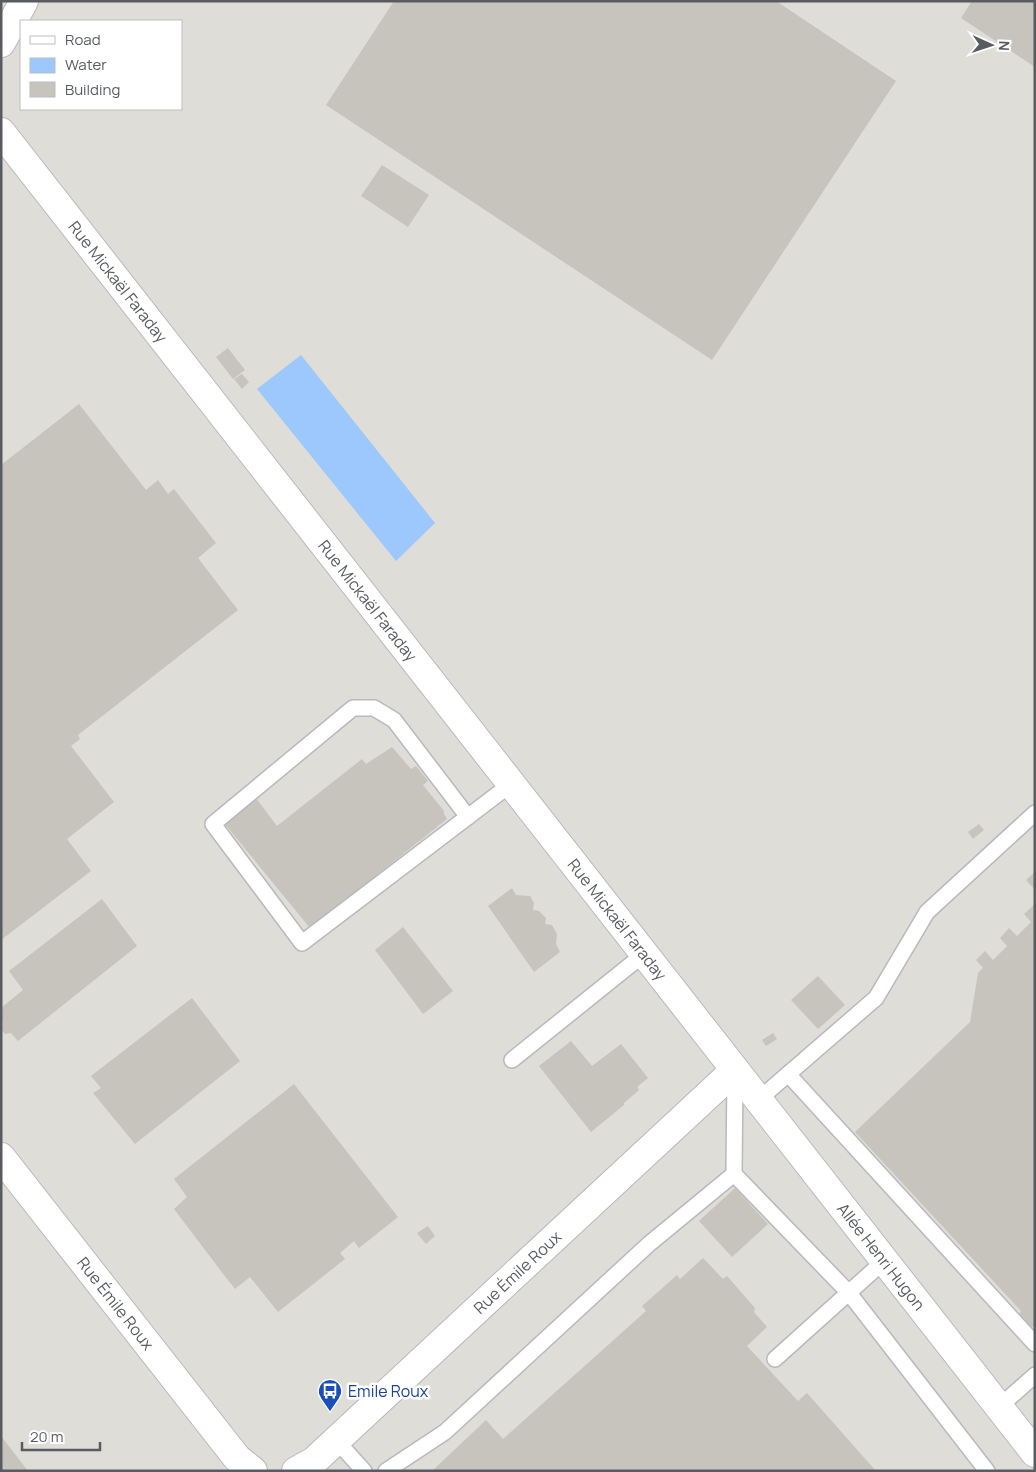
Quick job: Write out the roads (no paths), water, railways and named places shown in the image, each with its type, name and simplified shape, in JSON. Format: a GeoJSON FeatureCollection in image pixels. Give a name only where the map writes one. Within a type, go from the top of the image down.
{"type":"FeatureCollection","features":[{"type":"Feature","properties":{"kind":"street"},"geometry":{"type":"LineString","coordinates":[[1,43],[24,1]]}},
{"type":"Feature","properties":{"kind":"street","name":"Rue Mickaël Faraday"},"geometry":{"type":"LineString","coordinates":[[1,132],[735,1070]]}},
{"type":"Feature","properties":{"kind":"street","name":"Allée Henri Hugon"},"geometry":{"type":"LineString","coordinates":[[735,1070],[998,1408],[1032,1444]]}},
{"type":"Feature","properties":{"kind":"street","name":"Rue Émile Roux"},"geometry":{"type":"LineString","coordinates":[[296,1471],[314,1460],[336,1440],[735,1070]]}},
{"type":"Feature","properties":{"kind":"street","name":"Rue Émile Roux"},"geometry":{"type":"LineString","coordinates":[[1,1157],[237,1458],[253,1471]]}},
{"type":"Feature","properties":{"kind":"lane"},"geometry":{"type":"LineString","coordinates":[[468,817],[394,720],[374,708],[353,708],[213,824],[302,943],[468,817],[510,784]]}},
{"type":"Feature","properties":{"kind":"lane"},"geometry":{"type":"LineString","coordinates":[[758,1100],[876,998],[927,912],[1035,813]]}},
{"type":"Feature","properties":{"kind":"lane"},"geometry":{"type":"LineString","coordinates":[[512,1060],[644,954]]}},
{"type":"Feature","properties":{"kind":"lane"},"geometry":{"type":"LineString","coordinates":[[735,1070],[734,1174],[849,1293],[988,1471]]}},
{"type":"Feature","properties":{"kind":"lane"},"geometry":{"type":"LineString","coordinates":[[788,1074],[1035,1344]]}},
{"type":"Feature","properties":{"kind":"lane"},"geometry":{"type":"LineString","coordinates":[[386,1471],[445,1432],[648,1244],[734,1174]]}},
{"type":"Feature","properties":{"kind":"lane"},"geometry":{"type":"LineString","coordinates":[[775,1359],[884,1261]]}},
{"type":"Feature","properties":{"kind":"lane"},"geometry":{"type":"LineString","coordinates":[[998,1408],[1035,1374]]}},
{"type":"Feature","properties":{"kind":"lane"},"geometry":{"type":"LineString","coordinates":[[336,1440],[364,1471]]}},
{"type":"Feature","properties":{"kind":"water"},"geometry":{"type":"Polygon","coordinates":[[[301,355],[435,523],[396,561],[257,389],[301,355]]]}},
{"type":"Feature","properties":{"kind":"place","name":"Emile Roux"},"geometry":{"type":"Point","coordinates":[330,1412]}}]}
